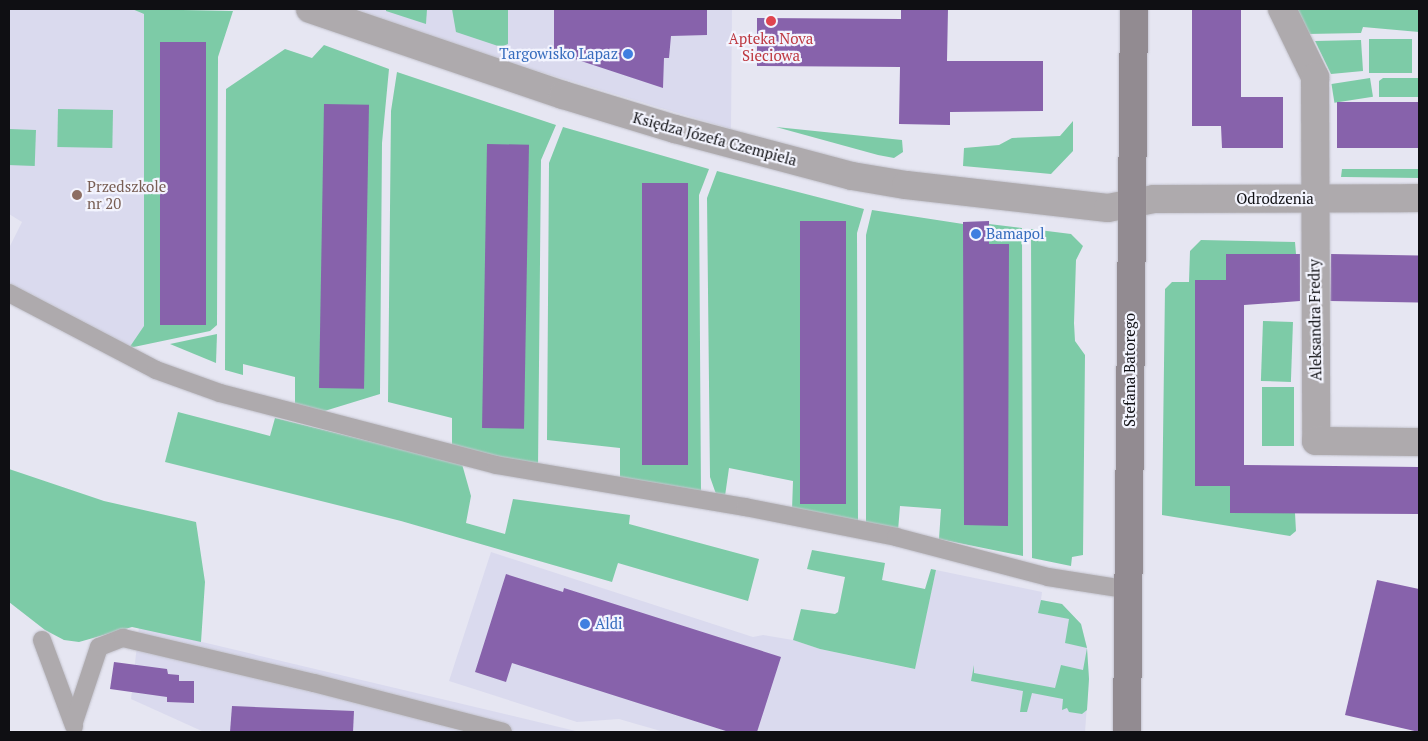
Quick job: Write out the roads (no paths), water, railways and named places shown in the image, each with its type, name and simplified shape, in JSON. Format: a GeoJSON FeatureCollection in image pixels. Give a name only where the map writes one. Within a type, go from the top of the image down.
{"type":"FeatureCollection","features":[{"type":"Feature","properties":{"kind":"street","name":"Księdza Józefa Czempiela"},"geometry":{"type":"LineString","coordinates":[[310,9],[563,96],[852,176],[1012,199],[1108,208],[1132,202]]}},
{"type":"Feature","properties":{"kind":"street","name":"Stefana Batorego"},"geometry":{"type":"LineString","coordinates":[[1127,732],[1130,590],[1134,9]]}},
{"type":"Feature","properties":{"kind":"street","name":"Aleksandra Fredry"},"geometry":{"type":"LineString","coordinates":[[1282,9],[1315,76],[1316,441],[1419,442]]}},
{"type":"Feature","properties":{"kind":"street","name":"Odrodzenia"},"geometry":{"type":"LineString","coordinates":[[1132,202],[1154,199],[1419,198]]}},
{"type":"Feature","properties":{"kind":"lane"},"geometry":{"type":"LineString","coordinates":[[9,293],[156,370],[220,394],[496,465],[726,503],[896,538],[1048,577],[1130,590]]}},
{"type":"Feature","properties":{"kind":"lane"},"geometry":{"type":"LineString","coordinates":[[74,727],[99,647],[123,638],[314,683],[503,732]]}},
{"type":"Feature","properties":{"kind":"lane"},"geometry":{"type":"LineString","coordinates":[[42,640],[74,727]]}},
{"type":"Feature","properties":{"kind":"place","name":"Apteka Nova Sieciowa"},"geometry":{"type":"Point","coordinates":[771,21]}},
{"type":"Feature","properties":{"kind":"place","name":"Targowisko Lapaz"},"geometry":{"type":"Point","coordinates":[628,54]}},
{"type":"Feature","properties":{"kind":"place","name":"Przedszkole nr 20"},"geometry":{"type":"Point","coordinates":[77,195]}},
{"type":"Feature","properties":{"kind":"place","name":"Bamapol"},"geometry":{"type":"Point","coordinates":[976,234]}},
{"type":"Feature","properties":{"kind":"place","name":"Aldi"},"geometry":{"type":"Point","coordinates":[585,624]}}]}
